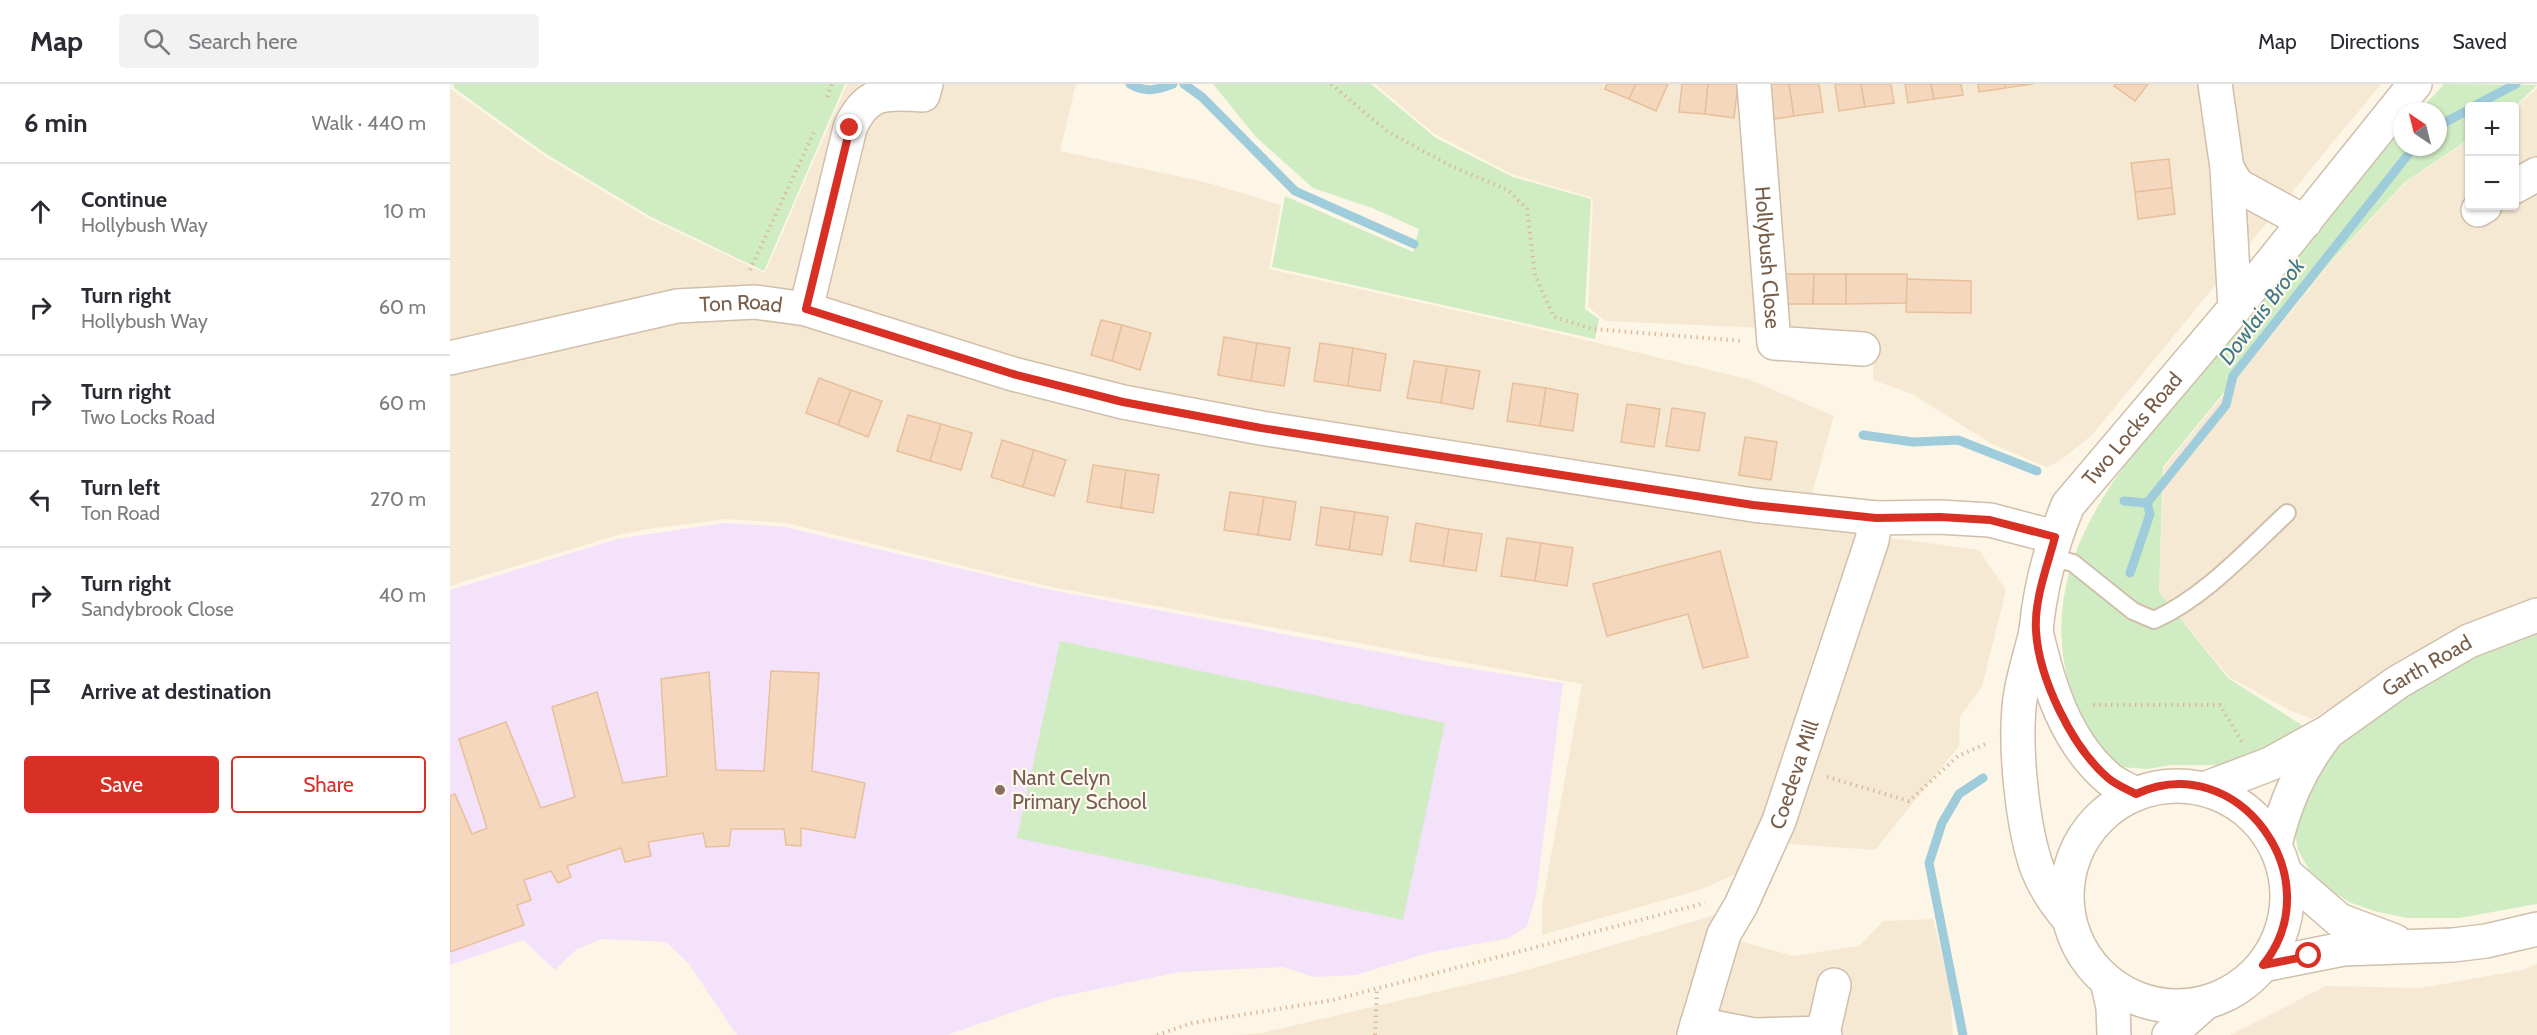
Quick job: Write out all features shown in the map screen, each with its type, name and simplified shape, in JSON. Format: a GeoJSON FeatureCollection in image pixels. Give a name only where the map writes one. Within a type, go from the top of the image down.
{"type":"FeatureCollection","features":[{"type":"Feature","properties":{"kind":"street"},"geometry":{"type":"LineString","coordinates":[[806,309],[855,115],[864,104],[879,94],[923,95],[927,84]]}},
{"type":"Feature","properties":{"kind":"street","name":"Hollybush Close"},"geometry":{"type":"LineString","coordinates":[[1755,84],[1774,343],[1863,349]]}},
{"type":"Feature","properties":{"kind":"street"},"geometry":{"type":"LineString","coordinates":[[2215,84],[2227,168],[2235,308]]}},
{"type":"Feature","properties":{"kind":"street","name":"Two Locks Road"},"geometry":{"type":"LineString","coordinates":[[2068,918],[2056,904],[2037,868],[2026,819],[2019,731],[2020,699],[2036,631],[2040,595],[2053,547],[2068,505],[2235,308],[2415,84]]}},
{"type":"Feature","properties":{"kind":"street"},"geometry":{"type":"LineString","coordinates":[[2227,168],[2237,185],[2305,222]]}},
{"type":"Feature","properties":{"kind":"street"},"geometry":{"type":"LineString","coordinates":[[2519,185],[2537,174]]}},
{"type":"Feature","properties":{"kind":"street","name":"Ton Road"},"geometry":{"type":"LineString","coordinates":[[450,358],[677,306],[755,302],[806,309],[1013,374],[1123,402],[1569,478],[1753,505],[1876,518],[1940,517],[1990,520],[2053,547]]}},
{"type":"Feature","properties":{"kind":"street","name":"Coedeva Mill"},"geometry":{"type":"LineString","coordinates":[[1834,985],[1824,1034],[1755,1035],[1696,1029],[1724,934],[1741,905],[1779,821],[1872,540],[1876,518]]}},
{"type":"Feature","properties":{"kind":"street","name":"Garth Road"},"geometry":{"type":"LineString","coordinates":[[2204,789],[2270,764],[2328,732],[2398,682],[2459,647],[2537,615]]}},
{"type":"Feature","properties":{"kind":"street","name":"Two Locks Road"},"geometry":{"type":"LineString","coordinates":[[2036,631],[2045,673],[2057,706],[2076,738],[2109,779],[2136,794]]}},
{"type":"Feature","properties":{"kind":"street","name":"Garth Road"},"geometry":{"type":"LineString","coordinates":[[2204,1004],[2231,992],[2250,979],[2263,965],[2278,942],[2285,920],[2280,860],[2288,796],[2306,760],[2328,732]]}},
{"type":"Feature","properties":{"kind":"street"},"geometry":{"type":"LineString","coordinates":[[2204,1004],[2164,1006],[2142,1001],[2107,981],[2087,960],[2075,940],[2068,918],[2068,884],[2076,850],[2088,830],[2104,813],[2136,794],[2167,786],[2204,789],[2234,801],[2252,814],[2280,860],[2339,920],[2414,947]]}},
{"type":"Feature","properties":{"kind":"street"},"geometry":{"type":"LineString","coordinates":[[2263,965],[2343,949],[2414,947],[2486,941],[2537,929]]}},
{"type":"Feature","properties":{"kind":"street"},"geometry":{"type":"LineString","coordinates":[[2107,981],[2113,1008],[2114,1035]]}},
{"type":"Feature","properties":{"kind":"street"},"geometry":{"type":"LineString","coordinates":[[2169,1035],[2204,1004]]}},
{"type":"Feature","properties":{"kind":"lane"},"geometry":{"type":"LineString","coordinates":[[2053,547],[2133,611],[2154,620],[2171,613],[2218,576],[2288,513]]}},
{"type":"Feature","properties":{"kind":"path"},"geometry":{"type":"LineString","coordinates":[[824,106],[832,84]]}},
{"type":"Feature","properties":{"kind":"path"},"geometry":{"type":"LineString","coordinates":[[1331,84],[1388,132],[1453,167],[1508,190],[1527,209],[1534,275],[1554,317],[1593,329],[1774,343]]}},
{"type":"Feature","properties":{"kind":"path"},"geometry":{"type":"LineString","coordinates":[[735,303],[816,127]]}},
{"type":"Feature","properties":{"kind":"path"},"geometry":{"type":"LineString","coordinates":[[2057,706],[2220,705],[2258,768]]}},
{"type":"Feature","properties":{"kind":"path"},"geometry":{"type":"LineString","coordinates":[[1797,768],[1909,801],[1959,756],[2019,731]]}},
{"type":"Feature","properties":{"kind":"path"},"geometry":{"type":"LineString","coordinates":[[1157,1035],[1192,1023],[1333,1000],[1717,900],[1741,905]]}},
{"type":"Feature","properties":{"kind":"path"},"geometry":{"type":"LineString","coordinates":[[1375,1035],[1377,989]]}},
{"type":"Feature","properties":{"kind":"shaded area"},"geometry":{"type":"Polygon","coordinates":[[[450,84],[451,89],[543,155],[650,219],[765,273],[847,84],[1076,84],[1060,151],[1205,182],[1281,205],[1269,269],[1527,326],[1748,379],[1834,416],[1803,526],[1979,550],[2006,590],[1982,687],[1960,717],[1959,746],[1875,850],[1758,842],[1744,871],[1700,890],[1542,935],[1542,905],[1582,684],[1046,586],[786,523],[726,519],[649,529],[618,535],[450,586],[450,84]]]}},
{"type":"Feature","properties":{"kind":"shaded area"},"geometry":{"type":"Polygon","coordinates":[[[1375,84],[2381,84],[2093,434],[2060,461],[2046,467],[1992,444],[1912,394],[1873,380],[1873,333],[1606,321],[1588,307],[1593,198],[1511,174],[1433,133],[1375,84]]]}},
{"type":"Feature","properties":{"kind":"shaded area"},"geometry":{"type":"Polygon","coordinates":[[[2537,88],[2537,600],[2461,630],[2400,661],[2359,691],[2312,719],[2289,710],[2229,677],[2159,592],[2164,468],[2332,261],[2406,182],[2465,143],[2465,210],[2519,210],[2519,104],[2537,88]]]}},
{"type":"Feature","properties":{"kind":"shaded area","name":"Nant Celyn Primary School"},"geometry":{"type":"Polygon","coordinates":[[[724,523],[785,527],[1046,589],[1447,665],[1563,683],[1536,896],[1527,926],[1509,938],[1428,953],[1356,975],[1314,977],[1283,967],[1180,972],[1054,998],[947,1035],[737,1035],[688,963],[666,942],[602,939],[577,949],[555,970],[523,940],[450,965],[450,590],[617,539],[724,523]]]}},
{"type":"Feature","properties":{"kind":"shaded area"},"geometry":{"type":"Polygon","coordinates":[[[1755,901],[1739,941],[1794,956],[1859,946],[1883,921],[1933,919],[1950,989],[1953,1035],[1238,1035],[1262,1033],[1516,973],[1699,920],[1755,901]]]}},
{"type":"Feature","properties":{"kind":"shaded area"},"geometry":{"type":"Polygon","coordinates":[[[2537,964],[2537,1035],[2230,1035],[2326,986],[2420,988],[2522,970],[2537,964]]]}},
{"type":"Feature","properties":{"kind":"green space"},"geometry":{"type":"Polygon","coordinates":[[[453,84],[845,84],[764,271],[651,217],[546,154],[454,88],[453,84]]]}},
{"type":"Feature","properties":{"kind":"green space"},"geometry":{"type":"Polygon","coordinates":[[[1213,84],[1371,84],[1436,138],[1513,177],[1591,199],[1585,309],[1599,319],[1595,339],[1272,267],[1285,196],[1413,252],[1419,229],[1372,208],[1313,188],[1256,137],[1213,84]]]}},
{"type":"Feature","properties":{"kind":"green space"},"geometry":{"type":"Polygon","coordinates":[[[2444,84],[2537,85],[2519,103],[2465,102],[2465,142],[2447,154],[2447,102],[2427,102],[2444,84]]]}},
{"type":"Feature","properties":{"kind":"green space"},"geometry":{"type":"Polygon","coordinates":[[[2393,139],[2393,156],[2444,156],[2405,182],[2332,260],[2163,467],[2159,592],[2228,678],[2308,729],[2261,756],[2216,765],[2171,765],[2148,769],[2121,767],[2100,746],[2084,722],[2072,696],[2065,667],[2062,616],[2070,569],[2088,524],[2114,481],[2144,441],[2242,327],[2393,139]]]}},
{"type":"Feature","properties":{"kind":"green space"},"geometry":{"type":"Polygon","coordinates":[[[2537,626],[2537,904],[2459,918],[2407,918],[2374,911],[2349,902],[2329,889],[2309,870],[2298,850],[2294,828],[2312,772],[2369,707],[2537,626]]]}},
{"type":"Feature","properties":{"kind":"green space"},"geometry":{"type":"Polygon","coordinates":[[[1060,641],[1445,723],[1403,920],[1017,838],[1060,641]]]}},
{"type":"Feature","properties":{"kind":"building"},"geometry":{"type":"Polygon","coordinates":[[[1607,84],[1636,84],[1629,99],[1605,89],[1607,84]]]}},
{"type":"Feature","properties":{"kind":"building"},"geometry":{"type":"Polygon","coordinates":[[[1636,84],[1668,84],[1656,111],[1629,99],[1636,84]]]}},
{"type":"Feature","properties":{"kind":"building"},"geometry":{"type":"Polygon","coordinates":[[[1682,84],[1708,84],[1705,114],[1679,112],[1682,84]]]}},
{"type":"Feature","properties":{"kind":"building"},"geometry":{"type":"Polygon","coordinates":[[[1708,84],[1738,84],[1734,118],[1705,114],[1708,84]]]}},
{"type":"Feature","properties":{"kind":"building"},"geometry":{"type":"Polygon","coordinates":[[[1763,84],[1789,84],[1794,116],[1768,120],[1763,84]]]}},
{"type":"Feature","properties":{"kind":"building"},"geometry":{"type":"Polygon","coordinates":[[[1789,84],[1819,84],[1823,112],[1794,116],[1789,84]]]}},
{"type":"Feature","properties":{"kind":"building"},"geometry":{"type":"Polygon","coordinates":[[[1835,84],[1861,84],[1865,107],[1839,111],[1835,84]]]}},
{"type":"Feature","properties":{"kind":"building"},"geometry":{"type":"Polygon","coordinates":[[[1861,84],[1891,84],[1894,103],[1865,107],[1861,84]]]}},
{"type":"Feature","properties":{"kind":"building"},"geometry":{"type":"Polygon","coordinates":[[[1905,84],[1931,84],[1934,99],[1908,103],[1905,84]]]}},
{"type":"Feature","properties":{"kind":"building"},"geometry":{"type":"Polygon","coordinates":[[[1931,84],[1961,84],[1963,95],[1934,99],[1931,84]]]}},
{"type":"Feature","properties":{"kind":"building"},"geometry":{"type":"Polygon","coordinates":[[[1978,84],[2005,84],[2005,88],[1979,92],[1978,84]]]}},
{"type":"Feature","properties":{"kind":"building"},"geometry":{"type":"Polygon","coordinates":[[[2005,84],[2033,84],[2005,88],[2005,84]]]}},
{"type":"Feature","properties":{"kind":"building"},"geometry":{"type":"Polygon","coordinates":[[[2115,84],[2148,84],[2135,101],[2114,86],[2115,84]]]}},
{"type":"Feature","properties":{"kind":"building"},"geometry":{"type":"Polygon","coordinates":[[[2169,159],[2172,188],[2135,192],[2131,163],[2169,159]]]}},
{"type":"Feature","properties":{"kind":"building"},"geometry":{"type":"Polygon","coordinates":[[[2172,188],[2175,214],[2138,219],[2135,192],[2172,188]]]}},
{"type":"Feature","properties":{"kind":"building"},"geometry":{"type":"Polygon","coordinates":[[[1781,274],[1814,274],[1813,304],[1781,304],[1781,274]]]}},
{"type":"Feature","properties":{"kind":"building"},"geometry":{"type":"Polygon","coordinates":[[[1814,274],[1846,274],[1846,304],[1813,304],[1814,274]]]}},
{"type":"Feature","properties":{"kind":"building"},"geometry":{"type":"Polygon","coordinates":[[[1846,274],[1907,274],[1907,303],[1846,304],[1846,274]]]}},
{"type":"Feature","properties":{"kind":"building"},"geometry":{"type":"Polygon","coordinates":[[[1907,279],[1971,281],[1971,313],[1906,312],[1907,279]]]}},
{"type":"Feature","properties":{"kind":"building"},"geometry":{"type":"Polygon","coordinates":[[[1101,320],[1122,325],[1112,361],[1091,355],[1101,320]]]}},
{"type":"Feature","properties":{"kind":"building"},"geometry":{"type":"Polygon","coordinates":[[[1122,325],[1151,333],[1140,370],[1112,361],[1122,325]]]}},
{"type":"Feature","properties":{"kind":"building"},"geometry":{"type":"Polygon","coordinates":[[[1224,337],[1257,343],[1251,381],[1218,375],[1224,337]]]}},
{"type":"Feature","properties":{"kind":"building"},"geometry":{"type":"Polygon","coordinates":[[[1257,343],[1290,348],[1284,386],[1251,381],[1257,343]]]}},
{"type":"Feature","properties":{"kind":"building"},"geometry":{"type":"Polygon","coordinates":[[[1320,343],[1353,348],[1348,386],[1314,381],[1320,343]]]}},
{"type":"Feature","properties":{"kind":"building"},"geometry":{"type":"Polygon","coordinates":[[[1353,348],[1386,354],[1380,391],[1348,386],[1353,348]]]}},
{"type":"Feature","properties":{"kind":"building"},"geometry":{"type":"Polygon","coordinates":[[[1414,361],[1447,366],[1441,403],[1407,398],[1414,361]]]}},
{"type":"Feature","properties":{"kind":"building"},"geometry":{"type":"Polygon","coordinates":[[[1447,366],[1480,371],[1473,409],[1441,403],[1447,366]]]}},
{"type":"Feature","properties":{"kind":"building"},"geometry":{"type":"Polygon","coordinates":[[[819,378],[851,390],[838,425],[806,413],[819,378]]]}},
{"type":"Feature","properties":{"kind":"building"},"geometry":{"type":"Polygon","coordinates":[[[1513,383],[1546,388],[1540,426],[1507,421],[1513,383]]]}},
{"type":"Feature","properties":{"kind":"building"},"geometry":{"type":"Polygon","coordinates":[[[1546,388],[1578,394],[1573,431],[1540,426],[1546,388]]]}},
{"type":"Feature","properties":{"kind":"building"},"geometry":{"type":"Polygon","coordinates":[[[851,390],[882,401],[868,437],[838,425],[851,390]]]}},
{"type":"Feature","properties":{"kind":"building"},"geometry":{"type":"Polygon","coordinates":[[[1627,404],[1660,409],[1654,447],[1621,442],[1627,404]]]}},
{"type":"Feature","properties":{"kind":"building"},"geometry":{"type":"Polygon","coordinates":[[[1672,408],[1705,413],[1699,451],[1666,446],[1672,408]]]}},
{"type":"Feature","properties":{"kind":"building"},"geometry":{"type":"Polygon","coordinates":[[[908,415],[941,424],[930,461],[897,451],[908,415]]]}},
{"type":"Feature","properties":{"kind":"building"},"geometry":{"type":"Polygon","coordinates":[[[941,424],[972,433],[961,470],[930,461],[941,424]]]}},
{"type":"Feature","properties":{"kind":"building"},"geometry":{"type":"Polygon","coordinates":[[[1745,437],[1777,442],[1771,480],[1739,475],[1745,437]]]}},
{"type":"Feature","properties":{"kind":"building"},"geometry":{"type":"Polygon","coordinates":[[[1002,440],[1034,450],[1023,487],[991,477],[1002,440]]]}},
{"type":"Feature","properties":{"kind":"building"},"geometry":{"type":"Polygon","coordinates":[[[1034,450],[1066,460],[1054,496],[1023,487],[1034,450]]]}},
{"type":"Feature","properties":{"kind":"building"},"geometry":{"type":"Polygon","coordinates":[[[1093,465],[1126,470],[1121,508],[1087,502],[1093,465]]]}},
{"type":"Feature","properties":{"kind":"building"},"geometry":{"type":"Polygon","coordinates":[[[1126,470],[1159,475],[1153,513],[1121,508],[1126,470]]]}},
{"type":"Feature","properties":{"kind":"building"},"geometry":{"type":"Polygon","coordinates":[[[1230,492],[1264,497],[1258,535],[1224,530],[1230,492]]]}},
{"type":"Feature","properties":{"kind":"building"},"geometry":{"type":"Polygon","coordinates":[[[1264,497],[1296,502],[1290,540],[1258,535],[1264,497]]]}},
{"type":"Feature","properties":{"kind":"building"},"geometry":{"type":"Polygon","coordinates":[[[1321,507],[1355,512],[1349,550],[1316,545],[1321,507]]]}},
{"type":"Feature","properties":{"kind":"building"},"geometry":{"type":"Polygon","coordinates":[[[1355,512],[1388,517],[1382,555],[1349,550],[1355,512]]]}},
{"type":"Feature","properties":{"kind":"building"},"geometry":{"type":"Polygon","coordinates":[[[1416,523],[1449,529],[1443,566],[1410,561],[1416,523]]]}},
{"type":"Feature","properties":{"kind":"building"},"geometry":{"type":"Polygon","coordinates":[[[1449,529],[1482,534],[1476,571],[1443,566],[1449,529]]]}},
{"type":"Feature","properties":{"kind":"building"},"geometry":{"type":"Polygon","coordinates":[[[1507,538],[1541,543],[1535,581],[1501,576],[1507,538]]]}},
{"type":"Feature","properties":{"kind":"building"},"geometry":{"type":"Polygon","coordinates":[[[1541,543],[1573,548],[1567,586],[1535,581],[1541,543]]]}},
{"type":"Feature","properties":{"kind":"building"},"geometry":{"type":"Polygon","coordinates":[[[1720,551],[1748,657],[1703,668],[1688,614],[1607,636],[1593,584],[1720,551]]]}},
{"type":"Feature","properties":{"kind":"building"},"geometry":{"type":"Polygon","coordinates":[[[771,671],[819,673],[812,771],[865,783],[855,838],[801,828],[801,846],[786,845],[784,829],[731,829],[729,846],[706,847],[703,833],[648,842],[651,856],[625,862],[621,848],[567,866],[571,877],[558,883],[551,871],[524,880],[531,900],[517,905],[524,925],[450,952],[450,796],[455,794],[472,834],[487,828],[459,739],[506,722],[541,808],[575,797],[552,707],[597,692],[623,783],[667,776],[661,679],[709,672],[716,770],[764,771],[771,671]]]}},
{"type":"Feature","properties":{"kind":"waterway","name":"Dowlais Brook"},"geometry":{"type":"LineString","coordinates":[[1130,84],[1141,89],[1152,90],[1173,84]]}},
{"type":"Feature","properties":{"kind":"waterway","name":"Dowlais Brook"},"geometry":{"type":"LineString","coordinates":[[1184,84],[1202,97],[1295,191],[1414,244]]}},
{"type":"Feature","properties":{"kind":"waterway","name":"Dowlais Brook"},"geometry":{"type":"LineString","coordinates":[[2482,102],[2516,84]]}},
{"type":"Feature","properties":{"kind":"waterway","name":"Dowlais Brook"},"geometry":{"type":"LineString","coordinates":[[2447,121],[2465,112]]}},
{"type":"Feature","properties":{"kind":"waterway","name":"Dowlais Brook"},"geometry":{"type":"LineString","coordinates":[[2130,573],[2150,514],[2147,503],[2226,405],[2233,376],[2407,156]]}},
{"type":"Feature","properties":{"kind":"waterway","name":"Dowlais Brook"},"geometry":{"type":"LineString","coordinates":[[1863,435],[1913,442],[1958,440],[2037,471]]}},
{"type":"Feature","properties":{"kind":"waterway","name":"Dowlais Brook"},"geometry":{"type":"LineString","coordinates":[[2124,501],[2147,503]]}},
{"type":"Feature","properties":{"kind":"waterway"},"geometry":{"type":"LineString","coordinates":[[1963,1035],[1929,863],[1942,823],[1959,794],[1983,778]]}},
{"type":"Feature","properties":{"kind":"place","name":"Nant Celyn Primary School"},"geometry":{"type":"Point","coordinates":[1000,790]}},
{"type":"Feature","properties":{"kind":"route"},"geometry":{"type":"LineString","coordinates":[[850,128],[806,309],[1013,374],[1123,402],[1261,428],[1753,505],[1876,518],[1940,517],[1990,520],[2055,537],[2040,595],[2036,631],[2045,673],[2057,706],[2076,738],[2109,779],[2136,794],[2144,790],[2167,786],[2190,786],[2212,791],[2234,801],[2252,814],[2267,832],[2279,852],[2286,874],[2288,897],[2285,920],[2278,942],[2263,965],[2309,956]]}}]}
